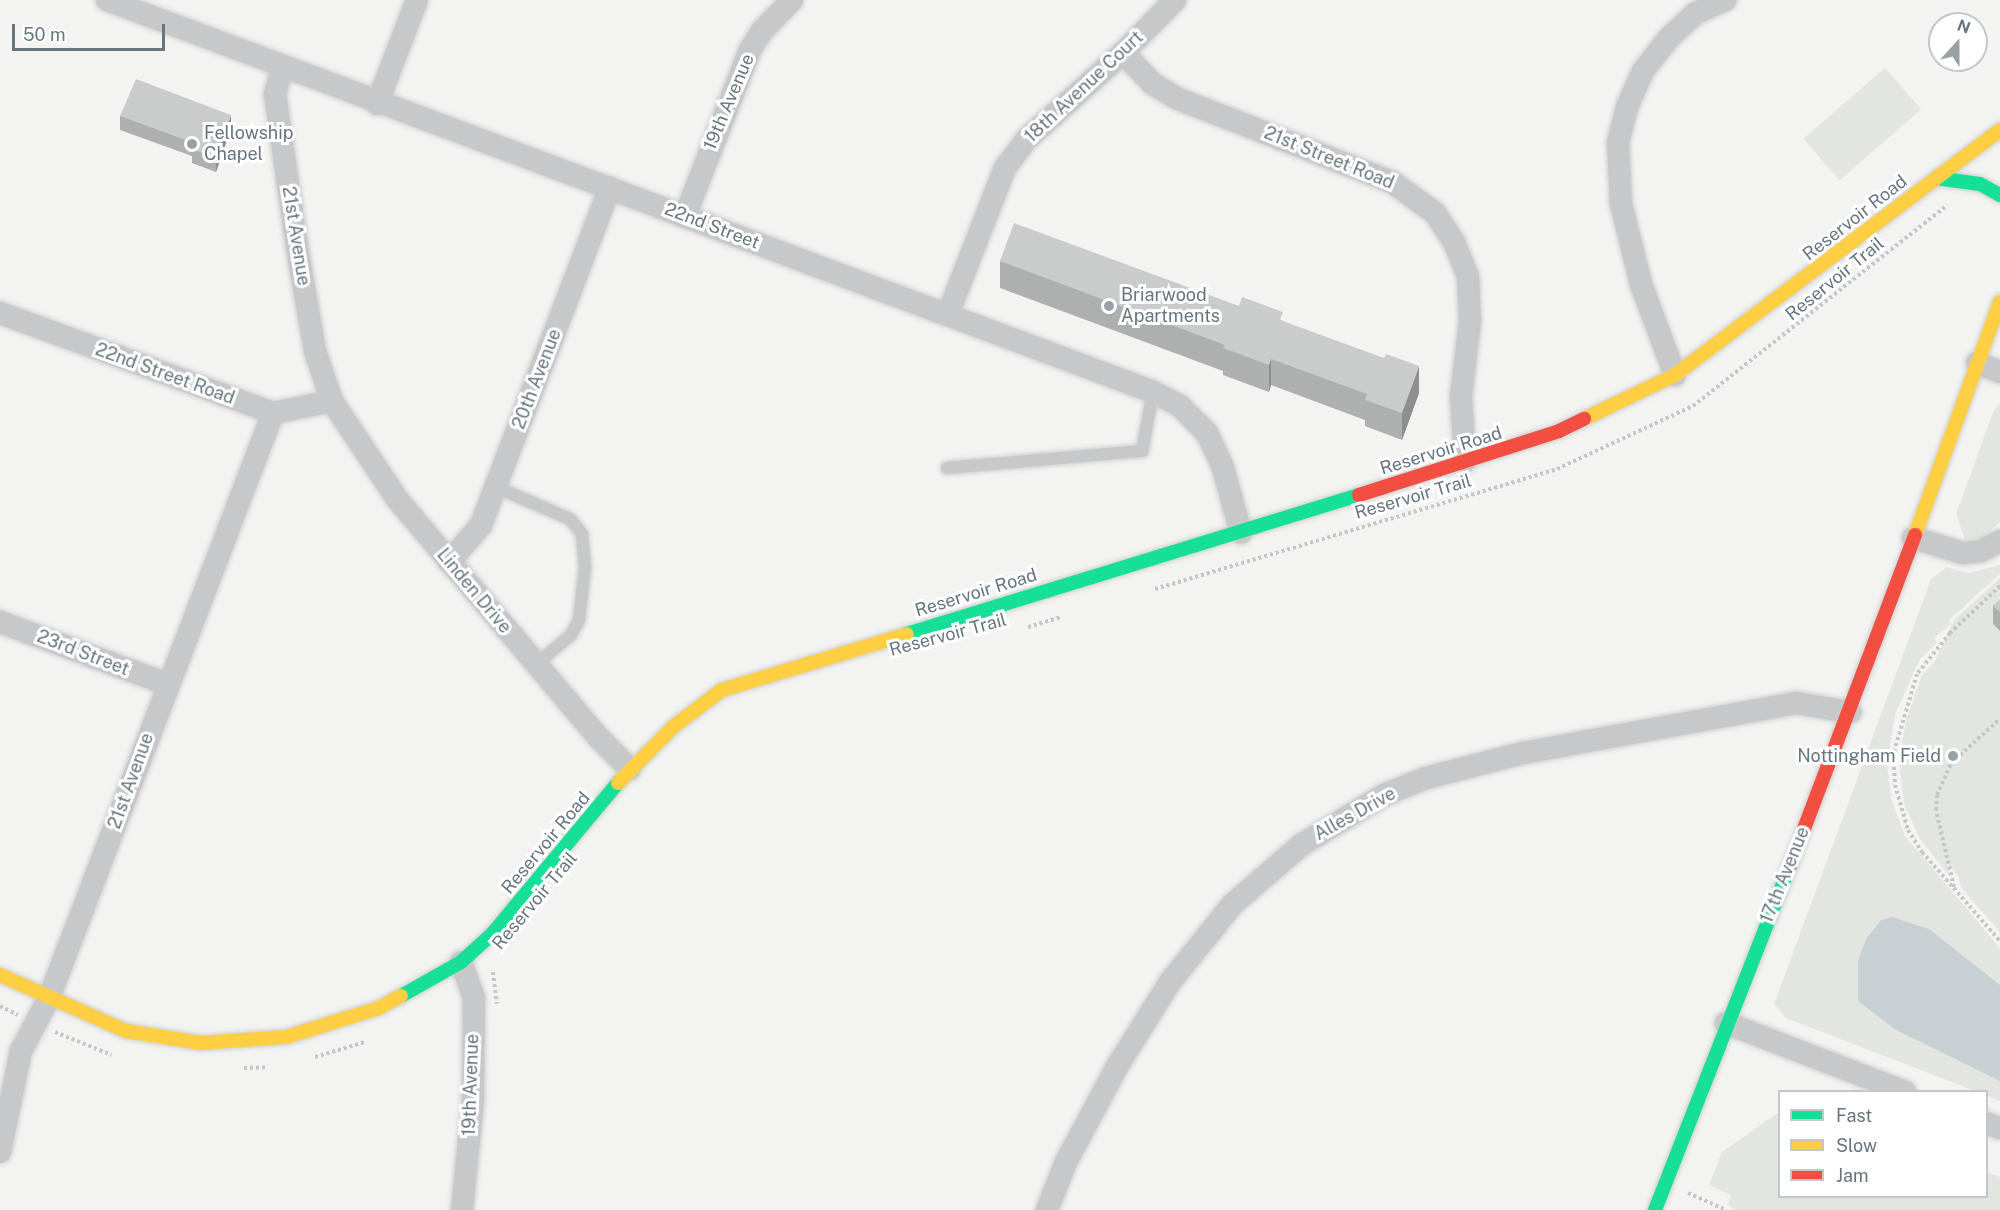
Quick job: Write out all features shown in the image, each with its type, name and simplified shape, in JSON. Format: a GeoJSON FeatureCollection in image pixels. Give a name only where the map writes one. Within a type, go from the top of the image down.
{"type":"FeatureCollection","features":[{"type":"Feature","properties":{"kind":"street","name":"22nd Street"},"geometry":{"type":"LineString","coordinates":[[107,0],[377,104],[610,188],[1154,392],[1180,406],[1207,433],[1223,468],[1241,533]]}},
{"type":"Feature","properties":{"kind":"street"},"geometry":{"type":"LineString","coordinates":[[377,104],[417,0]]}},
{"type":"Feature","properties":{"kind":"street","name":"19th Avenue"},"geometry":{"type":"LineString","coordinates":[[685,216],[750,50],[769,23],[792,0]]}},
{"type":"Feature","properties":{"kind":"street","name":"18th Avenue Court"},"geometry":{"type":"LineString","coordinates":[[948,314],[1005,168],[1027,139],[1124,53],[1175,0]]}},
{"type":"Feature","properties":{"kind":"street"},"geometry":{"type":"LineString","coordinates":[[1675,375],[1641,284],[1621,204],[1618,143],[1627,107],[1643,71],[1669,38],[1696,13],[1725,0]]}},
{"type":"Feature","properties":{"kind":"street","name":"21st Street Road"},"geometry":{"type":"LineString","coordinates":[[1124,53],[1153,84],[1176,98],[1392,182],[1435,213],[1454,242],[1468,276],[1470,321],[1461,396],[1465,461]]}},
{"type":"Feature","properties":{"kind":"street","name":"21st Avenue"},"geometry":{"type":"LineString","coordinates":[[282,68],[275,94],[297,247],[315,351],[332,401]]}},
{"type":"Feature","properties":{"kind":"street","name":"Reservoir Road"},"geometry":{"type":"LineString","coordinates":[[0,975],[126,1031],[201,1043],[245,1042],[286,1037],[379,1008],[461,962],[492,934],[630,769],[688,714],[722,690],[1241,533],[1558,431],[1675,375],[2000,129]]}},
{"type":"Feature","properties":{"kind":"street"},"geometry":{"type":"LineString","coordinates":[[1936,178],[1980,184],[2000,195]]}},
{"type":"Feature","properties":{"kind":"street","name":"20th Avenue"},"geometry":{"type":"LineString","coordinates":[[449,561],[481,525],[610,188]]}},
{"type":"Feature","properties":{"kind":"street","name":"17th Avenue"},"geometry":{"type":"LineString","coordinates":[[1655,1210],[1726,1023],[1850,712],[2000,302]]}},
{"type":"Feature","properties":{"kind":"street","name":"22nd Street Road"},"geometry":{"type":"LineString","coordinates":[[0,313],[273,413]]}},
{"type":"Feature","properties":{"kind":"street"},"geometry":{"type":"LineString","coordinates":[[1977,363],[2000,372]]}},
{"type":"Feature","properties":{"kind":"street"},"geometry":{"type":"LineString","coordinates":[[273,413],[332,401]]}},
{"type":"Feature","properties":{"kind":"street","name":"Linden Drive"},"geometry":{"type":"LineString","coordinates":[[332,401],[365,456],[449,561],[535,665],[630,769]]}},
{"type":"Feature","properties":{"kind":"street","name":"21st Avenue"},"geometry":{"type":"LineString","coordinates":[[0,1152],[21,1051],[49,998],[166,684],[273,413]]}},
{"type":"Feature","properties":{"kind":"street"},"geometry":{"type":"LineString","coordinates":[[1913,538],[1963,553],[1981,551],[2000,541]]}},
{"type":"Feature","properties":{"kind":"street","name":"23rd Street"},"geometry":{"type":"LineString","coordinates":[[0,622],[166,684]]}},
{"type":"Feature","properties":{"kind":"street","name":"Alles Drive"},"geometry":{"type":"LineString","coordinates":[[1047,1210],[1066,1162],[1118,1065],[1170,982],[1233,904],[1301,845],[1394,791],[1426,778],[1523,753],[1796,703],[1850,712]]}},
{"type":"Feature","properties":{"kind":"street","name":"19th Avenue"},"geometry":{"type":"LineString","coordinates":[[461,962],[474,998],[473,1100],[462,1210]]}},
{"type":"Feature","properties":{"kind":"street"},"geometry":{"type":"LineString","coordinates":[[1726,1023],[1900,1090]]}},
{"type":"Feature","properties":{"kind":"lane"},"geometry":{"type":"LineString","coordinates":[[947,468],[1142,451],[1154,392]]}},
{"type":"Feature","properties":{"kind":"lane"},"geometry":{"type":"LineString","coordinates":[[496,487],[570,519],[582,534],[585,567],[579,620],[571,635],[535,665]]}},
{"type":"Feature","properties":{"kind":"path","name":"Reservoir Trail"},"geometry":{"type":"LineString","coordinates":[[1143,592],[1557,469],[1693,406],[1952,202]]}},
{"type":"Feature","properties":{"kind":"path"},"geometry":{"type":"LineString","coordinates":[[2000,586],[1950,633],[1917,674],[1893,755],[1895,785],[1908,830],[1954,888],[2000,940]]}},
{"type":"Feature","properties":{"kind":"path","name":"Reservoir Trail"},"geometry":{"type":"LineString","coordinates":[[1026,628],[1069,615]]}},
{"type":"Feature","properties":{"kind":"path"},"geometry":{"type":"LineString","coordinates":[[1954,888],[1936,810],[1937,795],[1951,763],[2000,719]]}},
{"type":"Feature","properties":{"kind":"path","name":"Reservoir Trail"},"geometry":{"type":"LineString","coordinates":[[470,987],[500,964]]}},
{"type":"Feature","properties":{"kind":"path"},"geometry":{"type":"LineString","coordinates":[[0,1006],[34,1023],[118,1056]]}},
{"type":"Feature","properties":{"kind":"path"},"geometry":{"type":"LineString","coordinates":[[303,1060],[337,1053],[376,1038]]}},
{"type":"Feature","properties":{"kind":"path"},"geometry":{"type":"LineString","coordinates":[[234,1068],[269,1066]]}},
{"type":"Feature","properties":{"kind":"path"},"geometry":{"type":"LineString","coordinates":[[1665,1184],[1726,1210]]}},
{"type":"Feature","properties":{"kind":"shaded area"},"geometry":{"type":"Polygon","coordinates":[[[1885,68],[1921,110],[1840,180],[1803,139],[1885,68]]]}},
{"type":"Feature","properties":{"kind":"shaded area"},"geometry":{"type":"Polygon","coordinates":[[[2000,404],[2000,522],[1982,538],[1965,539],[1956,514],[1994,410],[2000,404]]]}},
{"type":"Feature","properties":{"kind":"shaded area"},"geometry":{"type":"Polygon","coordinates":[[[2000,565],[2000,574],[1949,620],[1951,624],[1934,638],[1937,643],[1920,659],[1895,714],[1887,765],[1892,801],[1905,836],[2000,948],[2000,1101],[1988,1096],[1988,1090],[1972,1090],[1786,1018],[1774,1004],[1931,579],[1947,567],[1968,573],[2000,565]]]}},
{"type":"Feature","properties":{"kind":"shaded area","name":"Nottingham Field"},"geometry":{"type":"Polygon","coordinates":[[[2000,578],[2000,932],[1962,889],[1958,876],[1947,863],[1950,877],[1920,839],[1904,804],[1899,760],[1906,720],[1922,675],[1935,661],[1954,620],[2000,578]]]}},
{"type":"Feature","properties":{"kind":"shaded area"},"geometry":{"type":"Polygon","coordinates":[[[1892,917],[1929,929],[2000,985],[2000,1081],[1896,1030],[1858,1001],[1858,961],[1866,939],[1881,920],[1892,917]]]}},
{"type":"Feature","properties":{"kind":"shaded area"},"geometry":{"type":"Polygon","coordinates":[[[1778,1113],[1778,1198],[1988,1198],[1988,1172],[2000,1177],[2000,1210],[1736,1210],[1728,1205],[1731,1195],[1709,1185],[1722,1152],[1778,1113]]]}},
{"type":"Feature","properties":{"kind":"building","name":"Fellowship Chapel"},"geometry":{"type":"Polygon","coordinates":[[[136,79],[231,115],[216,158],[192,149],[194,143],[120,116],[136,79]]]}},
{"type":"Feature","properties":{"kind":"building"},"geometry":{"type":"Polygon","coordinates":[[[1014,223],[1239,306],[1242,297],[1283,312],[1280,320],[1384,358],[1386,354],[1419,366],[1402,413],[1365,400],[1367,394],[1271,359],[1269,365],[1223,348],[1225,345],[1000,261],[1014,223]]]}},
{"type":"Feature","properties":{"kind":"building"},"geometry":{"type":"Polygon","coordinates":[[[2000,600],[2000,612],[1993,606],[2000,600]]]}},
{"type":"Feature","properties":{"kind":"traffic: fast"},"geometry":{"type":"LineString","coordinates":[[1936,178],[1980,184],[2000,195]]}},
{"type":"Feature","properties":{"kind":"traffic: fast"},"geometry":{"type":"LineString","coordinates":[[907,634],[1359,495]]}},
{"type":"Feature","properties":{"kind":"traffic: fast"},"geometry":{"type":"LineString","coordinates":[[401,996],[461,962],[492,934],[618,783]]}},
{"type":"Feature","properties":{"kind":"traffic: fast"},"geometry":{"type":"LineString","coordinates":[[1655,1210],[1790,866]]}},
{"type":"Feature","properties":{"kind":"traffic: slow"},"geometry":{"type":"LineString","coordinates":[[1584,419],[1675,375],[2000,130]]}},
{"type":"Feature","properties":{"kind":"traffic: slow"},"geometry":{"type":"LineString","coordinates":[[1915,535],[2000,302]]}},
{"type":"Feature","properties":{"kind":"traffic: slow"},"geometry":{"type":"LineString","coordinates":[[618,783],[673,727],[722,690],[907,634]]}},
{"type":"Feature","properties":{"kind":"traffic: slow"},"geometry":{"type":"LineString","coordinates":[[0,975],[126,1031],[201,1043],[286,1037],[379,1008],[401,996]]}},
{"type":"Feature","properties":{"kind":"traffic: jam"},"geometry":{"type":"LineString","coordinates":[[1359,495],[1559,431],[1584,419]]}},
{"type":"Feature","properties":{"kind":"traffic: jam"},"geometry":{"type":"LineString","coordinates":[[1790,866],[1915,535]]}},
{"type":"Feature","properties":{"kind":"place","name":"Fellowship Chapel"},"geometry":{"type":"Point","coordinates":[192,144]}},
{"type":"Feature","properties":{"kind":"place","name":"Briarwood Apartments"},"geometry":{"type":"Point","coordinates":[1109,306]}},
{"type":"Feature","properties":{"kind":"place","name":"Nottingham Field"},"geometry":{"type":"Point","coordinates":[1953,756]}}]}
